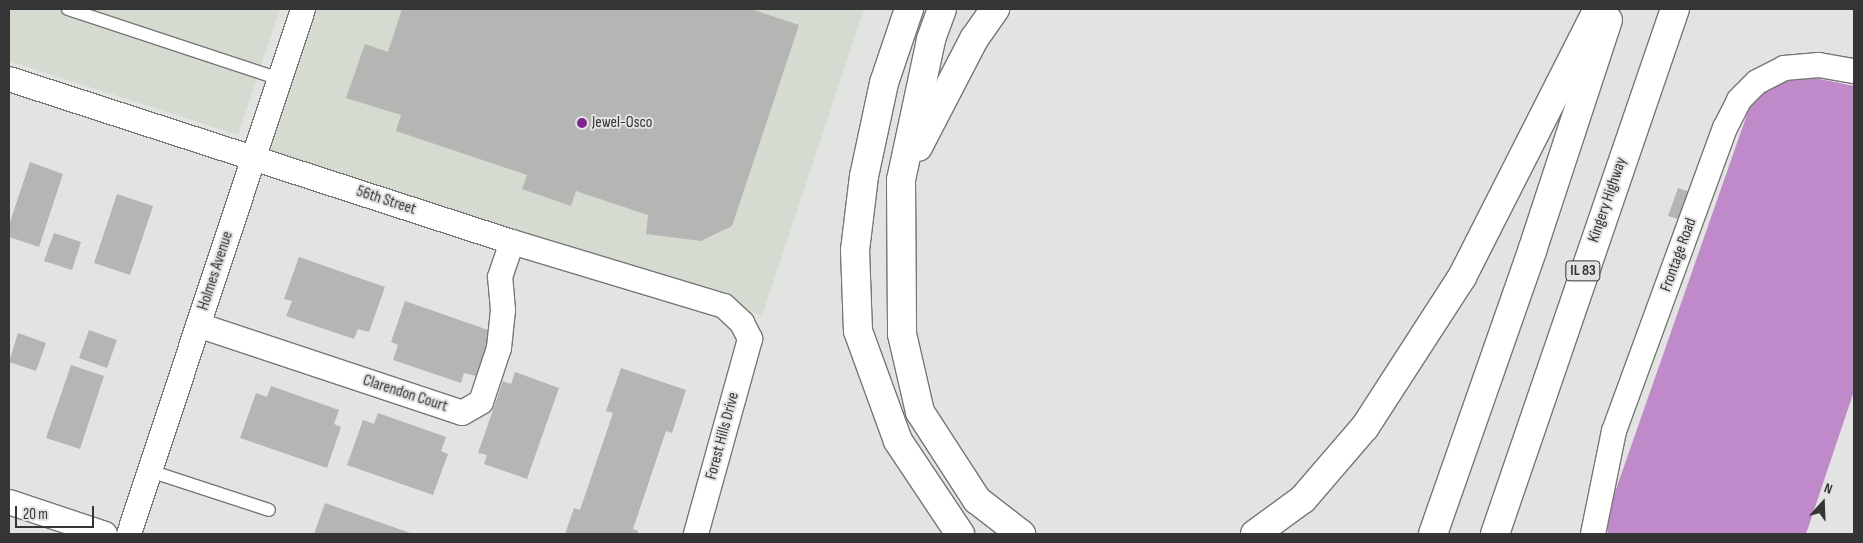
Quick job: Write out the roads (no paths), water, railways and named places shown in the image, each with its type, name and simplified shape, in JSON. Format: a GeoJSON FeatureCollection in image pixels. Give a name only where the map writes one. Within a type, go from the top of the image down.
{"type":"FeatureCollection","features":[{"type":"Feature","properties":{"kind":"highway"},"geometry":{"type":"LineString","coordinates":[[909,9],[884,83],[864,176],[855,250],[858,331],[898,441],[960,534]]}},
{"type":"Feature","properties":{"kind":"highway"},"geometry":{"type":"LineString","coordinates":[[942,9],[930,40],[901,180],[902,334],[920,412],[977,500],[1021,534]]}},
{"type":"Feature","properties":{"kind":"highway"},"geometry":{"type":"LineString","coordinates":[[901,180],[974,39],[995,9]]}},
{"type":"Feature","properties":{"kind":"highway"},"geometry":{"type":"LineString","coordinates":[[1255,534],[1303,498],[1365,428],[1462,277],[1598,9]]}},
{"type":"Feature","properties":{"kind":"highway"},"geometry":{"type":"LineString","coordinates":[[1434,534],[1532,251],[1612,9]]}},
{"type":"Feature","properties":{"kind":"highway","name":"Kingery Highway"},"geometry":{"type":"LineString","coordinates":[[1495,534],[1675,9]]}},
{"type":"Feature","properties":{"kind":"street","name":"Holmes Avenue"},"geometry":{"type":"LineString","coordinates":[[129,534],[303,9]]}},
{"type":"Feature","properties":{"kind":"street","name":"Frontage Road"},"geometry":{"type":"LineString","coordinates":[[1593,534],[1614,431],[1725,128],[1739,100],[1757,82],[1784,68],[1819,65],[1854,71]]}},
{"type":"Feature","properties":{"kind":"street","name":"56th Street"},"geometry":{"type":"LineString","coordinates":[[9,79],[512,242],[724,306],[742,323],[750,339]]}},
{"type":"Feature","properties":{"kind":"street","name":"Clarendon Court"},"geometry":{"type":"LineString","coordinates":[[198,325],[462,413],[481,402],[500,348],[503,310],[500,277],[512,242]]}},
{"type":"Feature","properties":{"kind":"street","name":"Forest Hills Drive"},"geometry":{"type":"LineString","coordinates":[[696,534],[750,339]]}},
{"type":"Feature","properties":{"kind":"street"},"geometry":{"type":"LineString","coordinates":[[9,502],[105,534]]}},
{"type":"Feature","properties":{"kind":"lane"},"geometry":{"type":"LineString","coordinates":[[68,9],[280,79]]}},
{"type":"Feature","properties":{"kind":"lane"},"geometry":{"type":"LineString","coordinates":[[150,471],[269,510]]}},
{"type":"Feature","properties":{"kind":"place","name":"Jewel-Osco"},"geometry":{"type":"Point","coordinates":[582,123]}}]}
